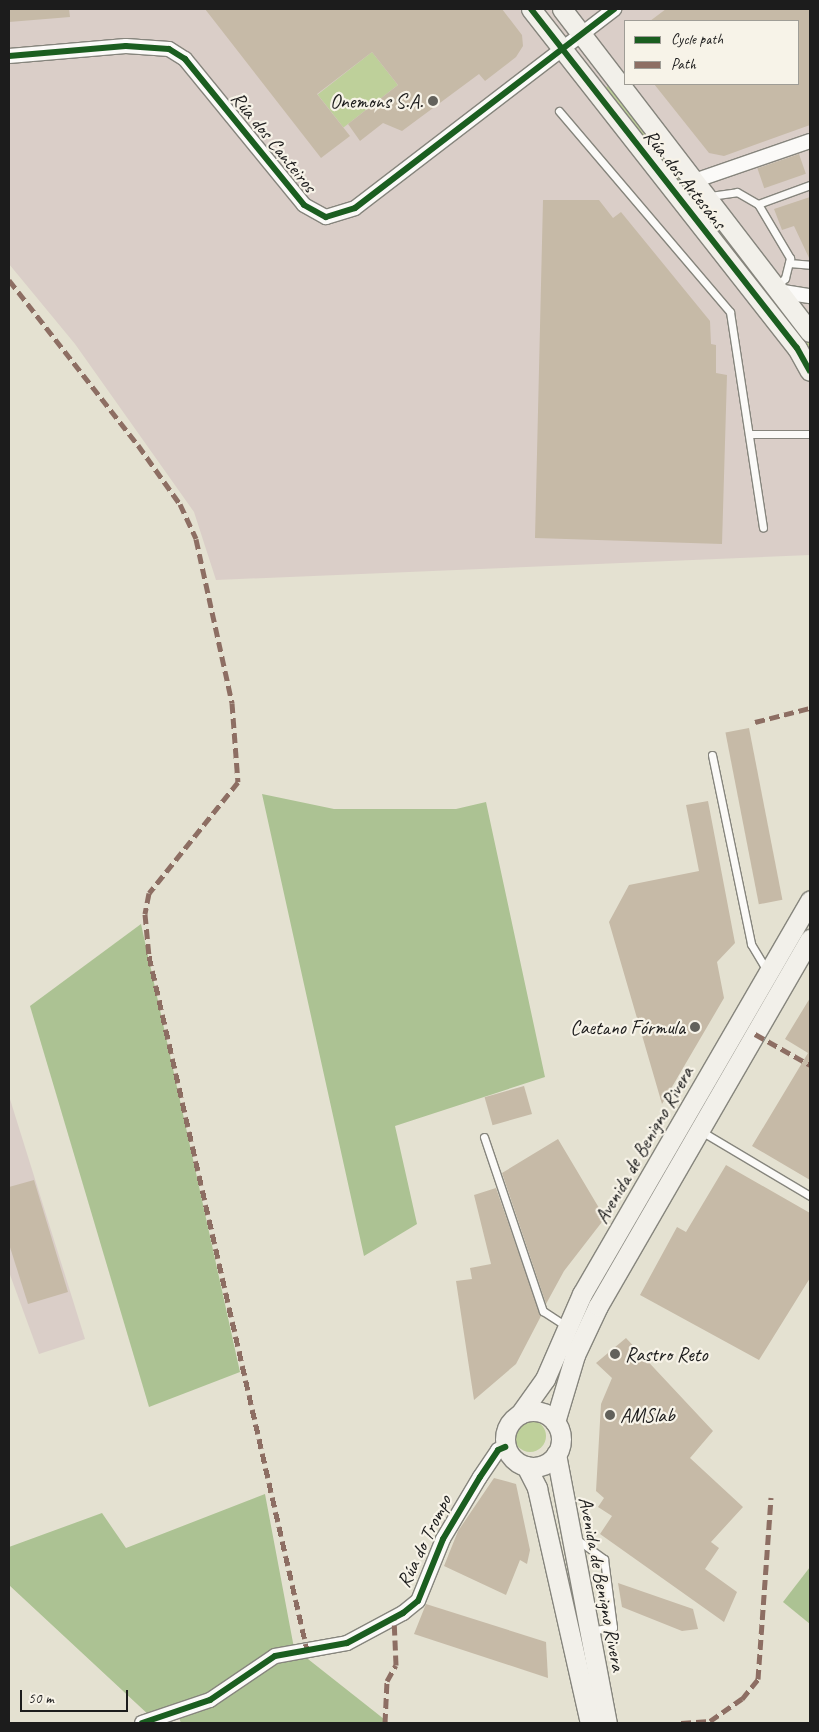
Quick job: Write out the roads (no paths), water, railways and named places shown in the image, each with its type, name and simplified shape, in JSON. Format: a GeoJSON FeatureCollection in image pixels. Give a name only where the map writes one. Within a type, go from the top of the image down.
{"type":"FeatureCollection","features":[{"type":"Feature","properties":{"kind":"main road","name":"Rúa dos Artesáns"},"geometry":{"type":"LineString","coordinates":[[530,9],[797,348],[810,371]]}},
{"type":"Feature","properties":{"kind":"main road","name":"Rúa dos Artesáns"},"geometry":{"type":"LineString","coordinates":[[562,9],[810,332]]}},
{"type":"Feature","properties":{"kind":"main road","name":"Avenida de Benigno Rivera"},"geometry":{"type":"LineString","coordinates":[[520,1414],[545,1379],[582,1294],[770,975],[810,900]]}},
{"type":"Feature","properties":{"kind":"main road","name":"Avenida de Benigno Rivera"},"geometry":{"type":"LineString","coordinates":[[555,1422],[575,1354],[598,1306],[810,940]]}},
{"type":"Feature","properties":{"kind":"main road"},"geometry":{"type":"LineString","coordinates":[[542,1413],[555,1422],[561,1438],[556,1454],[543,1465],[526,1466],[506,1447],[507,1428],[520,1414],[542,1413]]}},
{"type":"Feature","properties":{"kind":"main road","name":"Avenida de Benigno Rivera"},"geometry":{"type":"LineString","coordinates":[[556,1454],[569,1534],[607,1723]]}},
{"type":"Feature","properties":{"kind":"main road","name":"Avenida de Benigno Rivera"},"geometry":{"type":"LineString","coordinates":[[526,1466],[539,1495],[590,1723]]}},
{"type":"Feature","properties":{"kind":"street","name":"Rúa dos Canteiros"},"geometry":{"type":"LineString","coordinates":[[9,56],[126,46],[168,48],[185,59],[304,205],[326,217],[355,208],[614,9]]}},
{"type":"Feature","properties":{"kind":"street"},"geometry":{"type":"LineString","coordinates":[[700,189],[810,141]]}},
{"type":"Feature","properties":{"kind":"street"},"geometry":{"type":"LineString","coordinates":[[776,290],[810,296]]}},
{"type":"Feature","properties":{"kind":"street","name":"Rúa do Trompo"},"geometry":{"type":"LineString","coordinates":[[142,1723],[210,1700],[275,1656],[347,1643],[403,1613],[418,1601],[443,1538],[480,1476],[506,1447]]}},
{"type":"Feature","properties":{"kind":"lane"},"geometry":{"type":"LineString","coordinates":[[559,111],[730,312],[763,527]]}},
{"type":"Feature","properties":{"kind":"lane"},"geometry":{"type":"LineString","coordinates":[[758,204],[810,185]]}},
{"type":"Feature","properties":{"kind":"lane"},"geometry":{"type":"LineString","coordinates":[[700,189],[737,192],[758,204],[790,258],[785,278],[776,290]]}},
{"type":"Feature","properties":{"kind":"lane"},"geometry":{"type":"LineString","coordinates":[[788,264],[810,265]]}},
{"type":"Feature","properties":{"kind":"lane"},"geometry":{"type":"LineString","coordinates":[[749,434],[810,434]]}},
{"type":"Feature","properties":{"kind":"lane"},"geometry":{"type":"LineString","coordinates":[[712,755],[752,944],[770,975]]}},
{"type":"Feature","properties":{"kind":"lane"},"geometry":{"type":"LineString","coordinates":[[699,1130],[810,1196]]}},
{"type":"Feature","properties":{"kind":"lane"},"geometry":{"type":"LineString","coordinates":[[484,1137],[543,1311],[568,1327]]}},
{"type":"Feature","properties":{"kind":"lane"},"geometry":{"type":"LineString","coordinates":[[569,1534],[604,1559],[613,1627],[588,1632]]}},
{"type":"Feature","properties":{"kind":"place","name":"Onemons S.A."},"geometry":{"type":"Point","coordinates":[433,101]}},
{"type":"Feature","properties":{"kind":"place","name":"Caetano Fórmula"},"geometry":{"type":"Point","coordinates":[695,1027]}},
{"type":"Feature","properties":{"kind":"place","name":"Rastro Reto"},"geometry":{"type":"Point","coordinates":[615,1354]}},
{"type":"Feature","properties":{"kind":"place","name":"AMSlab"},"geometry":{"type":"Point","coordinates":[610,1415]}}]}
